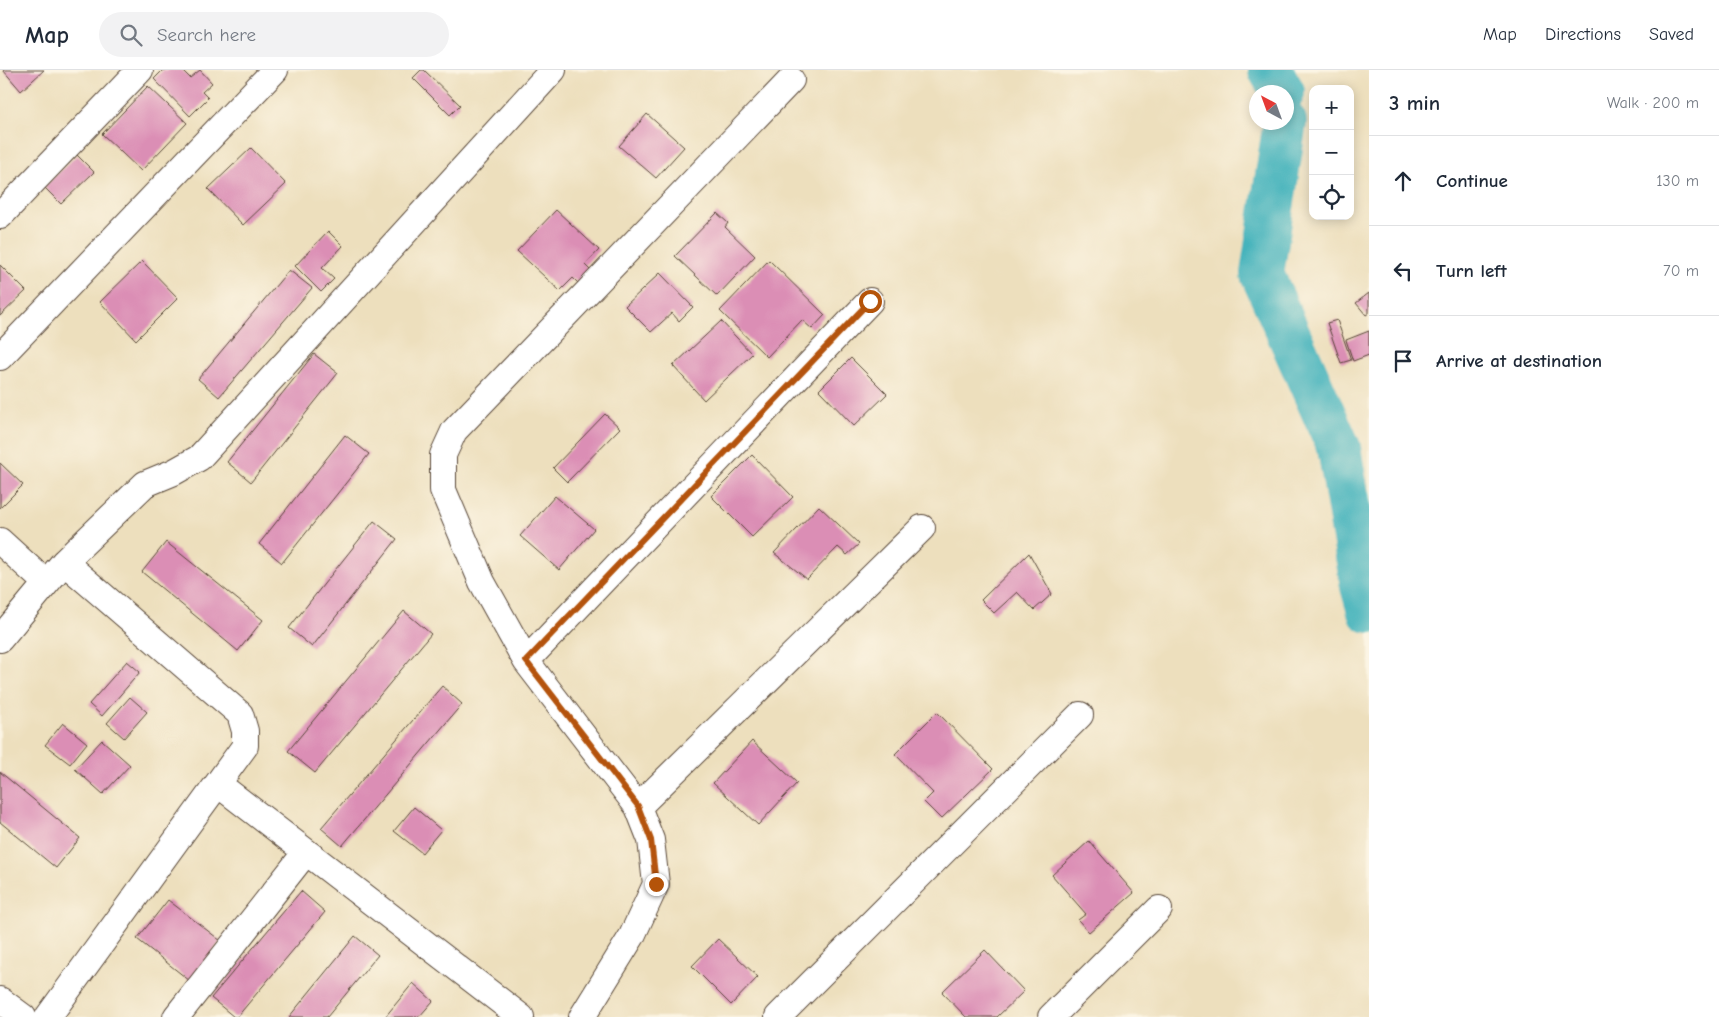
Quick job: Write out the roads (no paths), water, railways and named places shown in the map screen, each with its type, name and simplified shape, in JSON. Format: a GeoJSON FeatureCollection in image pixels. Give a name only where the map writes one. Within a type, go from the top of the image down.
{"type":"FeatureCollection","features":[{"type":"Feature","properties":{"kind":"street"},"geometry":{"type":"LineString","coordinates":[[0,216],[140,70]]}},
{"type":"Feature","properties":{"kind":"street"},"geometry":{"type":"LineString","coordinates":[[0,358],[276,70]]}},
{"type":"Feature","properties":{"kind":"street"},"geometry":{"type":"LineString","coordinates":[[0,639],[64,562],[145,484],[174,472],[199,458],[553,70]]}},
{"type":"Feature","properties":{"kind":"street"},"geometry":{"type":"LineString","coordinates":[[582,1017],[632,936],[656,884],[651,840],[638,806],[526,661],[482,582],[444,490],[443,455],[454,431],[791,80]]}},
{"type":"Feature","properties":{"kind":"street"},"geometry":{"type":"LineString","coordinates":[[526,661],[870,301]]}},
{"type":"Feature","properties":{"kind":"street"},"geometry":{"type":"LineString","coordinates":[[638,806],[922,528]]}},
{"type":"Feature","properties":{"kind":"street"},"geometry":{"type":"LineString","coordinates":[[0,541],[46,583]]}},
{"type":"Feature","properties":{"kind":"street"},"geometry":{"type":"LineString","coordinates":[[48,1017],[245,746],[245,731],[240,714],[64,562]]}},
{"type":"Feature","properties":{"kind":"street"},"geometry":{"type":"LineString","coordinates":[[778,1017],[1080,715]]}},
{"type":"Feature","properties":{"kind":"street"},"geometry":{"type":"LineString","coordinates":[[218,784],[521,1017]]}},
{"type":"Feature","properties":{"kind":"street"},"geometry":{"type":"LineString","coordinates":[[176,1017],[306,852]]}},
{"type":"Feature","properties":{"kind":"street"},"geometry":{"type":"LineString","coordinates":[[1051,1017],[1159,909]]}},
{"type":"Feature","properties":{"kind":"street"},"geometry":{"type":"LineString","coordinates":[[0,1000],[23,1017]]}},
{"type":"Feature","properties":{"kind":"waterway"},"geometry":{"type":"LineString","coordinates":[[1270,70],[1279,85]]}},
{"type":"Feature","properties":{"kind":"waterway"},"geometry":{"type":"LineString","coordinates":[[1284,130],[1262,274],[1339,448],[1362,586],[1369,611]]}}]}
